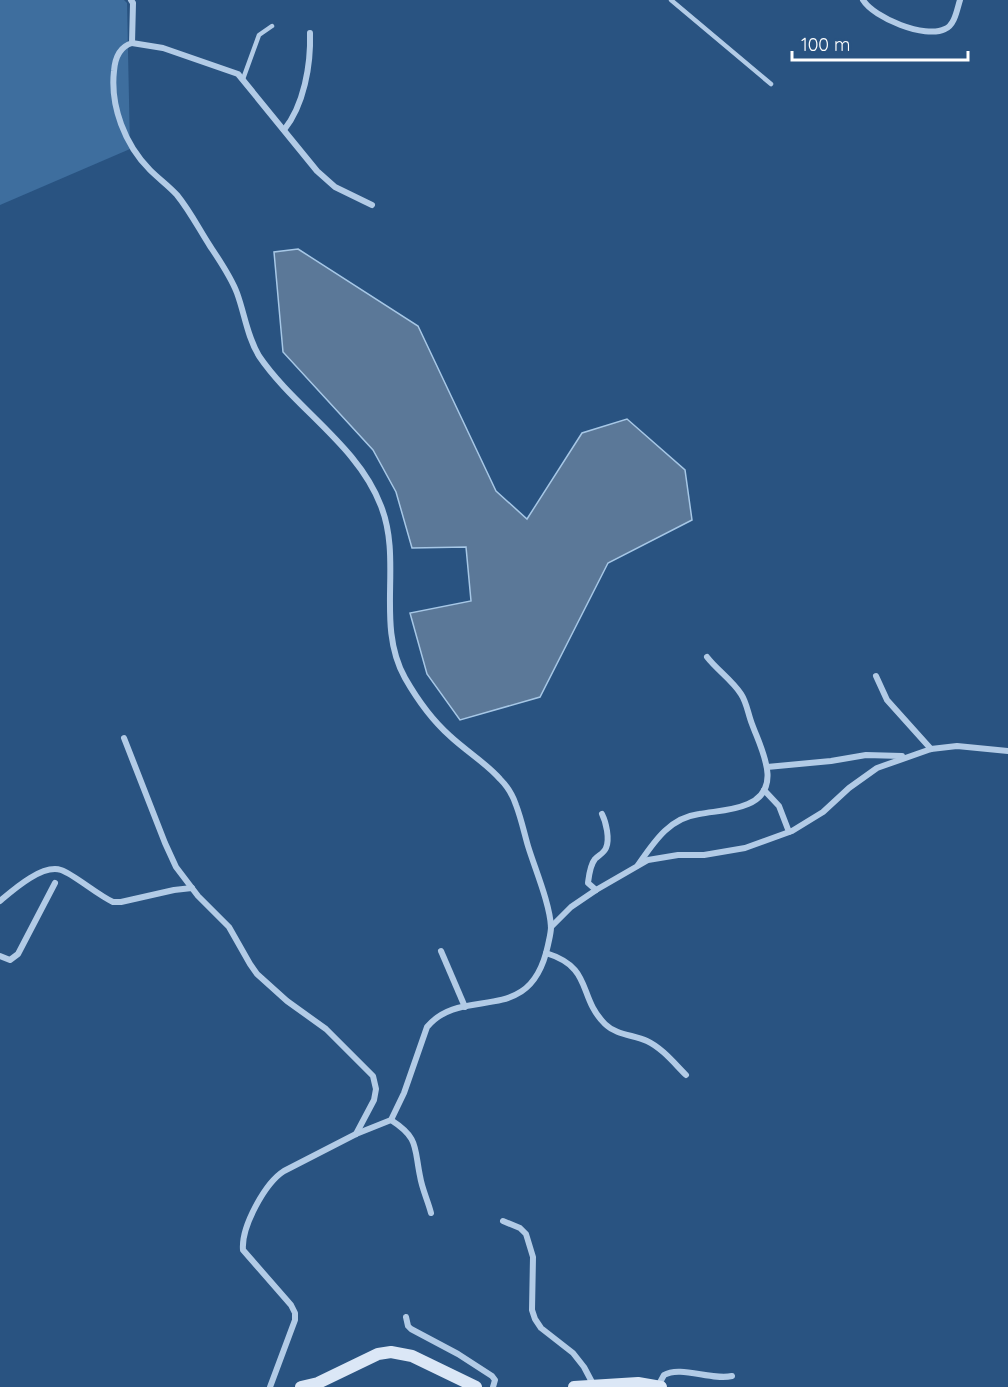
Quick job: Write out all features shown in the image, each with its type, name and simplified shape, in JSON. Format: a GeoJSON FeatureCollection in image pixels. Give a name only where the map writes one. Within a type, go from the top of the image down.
{"type":"FeatureCollection","features":[{"type":"Feature","properties":{"kind":"street"},"geometry":{"type":"LineString","coordinates":[[863,0],[880,16],[928,33],[946,29],[953,21],[960,0]]}},
{"type":"Feature","properties":{"kind":"street"},"geometry":{"type":"LineString","coordinates":[[132,1],[132,43]]}},
{"type":"Feature","properties":{"kind":"street"},"geometry":{"type":"LineString","coordinates":[[284,130],[296,113],[303,88],[310,33]]}},
{"type":"Feature","properties":{"kind":"street"},"geometry":{"type":"LineString","coordinates":[[270,1387],[295,1320],[295,1313],[279,1290],[246,1254],[242,1242],[244,1232],[264,1192],[276,1176],[356,1134],[391,1120],[404,1093],[427,1027],[442,1014],[495,1002],[526,989],[538,976],[546,953],[551,927],[538,876],[516,804],[510,792],[496,775],[449,735],[426,709],[405,678],[398,662],[391,641],[389,623],[389,541],[380,503],[358,466],[261,358],[248,334],[238,296],[223,266],[177,195],[149,169],[139,156],[116,111],[113,85],[118,52],[124,45],[132,43],[183,54],[230,70],[243,79],[326,180],[372,205]]}},
{"type":"Feature","properties":{"kind":"street"},"geometry":{"type":"LineString","coordinates":[[638,865],[659,835],[678,822],[697,814],[719,812],[751,804],[758,798],[768,782],[767,767],[761,746],[743,699],[707,657]]}},
{"type":"Feature","properties":{"kind":"street"},"geometry":{"type":"LineString","coordinates":[[876,676],[887,700],[931,749]]}},
{"type":"Feature","properties":{"kind":"street"},"geometry":{"type":"LineString","coordinates":[[124,738],[176,867],[198,896],[230,927],[257,974],[287,1001],[326,1029],[373,1076],[376,1089],[374,1100],[356,1134]]}},
{"type":"Feature","properties":{"kind":"street"},"geometry":{"type":"LineString","coordinates":[[551,927],[571,907],[648,860],[668,856],[704,855],[745,848],[789,832],[823,812],[849,788],[877,768],[931,749],[957,746],[1008,752]]}},
{"type":"Feature","properties":{"kind":"street"},"geometry":{"type":"LineString","coordinates":[[767,767],[866,755],[909,756]]}},
{"type":"Feature","properties":{"kind":"street"},"geometry":{"type":"LineString","coordinates":[[764,790],[779,806],[789,832]]}},
{"type":"Feature","properties":{"kind":"street"},"geometry":{"type":"LineString","coordinates":[[596,890],[588,883],[594,860],[606,849],[606,828],[602,814]]}},
{"type":"Feature","properties":{"kind":"street"},"geometry":{"type":"LineString","coordinates":[[0,901],[33,876],[52,869],[60,869],[113,902],[192,888]]}},
{"type":"Feature","properties":{"kind":"street"},"geometry":{"type":"LineString","coordinates":[[0,956],[10,960],[18,954],[55,883]]}},
{"type":"Feature","properties":{"kind":"street"},"geometry":{"type":"LineString","coordinates":[[441,951],[465,1007]]}},
{"type":"Feature","properties":{"kind":"street"},"geometry":{"type":"LineString","coordinates":[[546,953],[561,958],[573,966],[594,1008],[606,1025],[649,1042],[663,1052],[686,1075]]}},
{"type":"Feature","properties":{"kind":"street"},"geometry":{"type":"LineString","coordinates":[[391,1120],[405,1129],[413,1141],[431,1213]]}},
{"type":"Feature","properties":{"kind":"street"},"geometry":{"type":"LineString","coordinates":[[503,1221],[520,1228],[529,1241],[533,1257],[532,1310],[535,1319],[541,1328],[573,1353],[593,1384]]}},
{"type":"Feature","properties":{"kind":"street"},"geometry":{"type":"LineString","coordinates":[[406,1317],[411,1329],[458,1354],[492,1376],[495,1380],[493,1387]]}},
{"type":"Feature","properties":{"kind":"street"},"geometry":{"type":"LineString","coordinates":[[301,1387],[318,1383],[378,1354],[391,1352],[412,1356],[476,1387]]}},
{"type":"Feature","properties":{"kind":"street"},"geometry":{"type":"LineString","coordinates":[[574,1387],[593,1384],[638,1383],[659,1387],[664,1375],[674,1371],[717,1378],[732,1376]]}},
{"type":"Feature","properties":{"kind":"lane"},"geometry":{"type":"LineString","coordinates":[[671,0],[771,84]]}},
{"type":"Feature","properties":{"kind":"lane"},"geometry":{"type":"LineString","coordinates":[[243,79],[260,35],[272,26]]}},
{"type":"Feature","properties":{"kind":"shaded area"},"geometry":{"type":"Polygon","coordinates":[[[0,0],[124,0],[127,3],[130,149],[0,205],[0,0]]]}},
{"type":"Feature","properties":{"kind":"shaded area"},"geometry":{"type":"Polygon","coordinates":[[[298,249],[418,326],[496,491],[527,519],[582,433],[627,419],[685,470],[692,520],[608,563],[540,697],[460,720],[427,674],[410,613],[471,601],[466,547],[412,548],[396,492],[373,450],[283,352],[274,252],[298,249]]]}}]}
